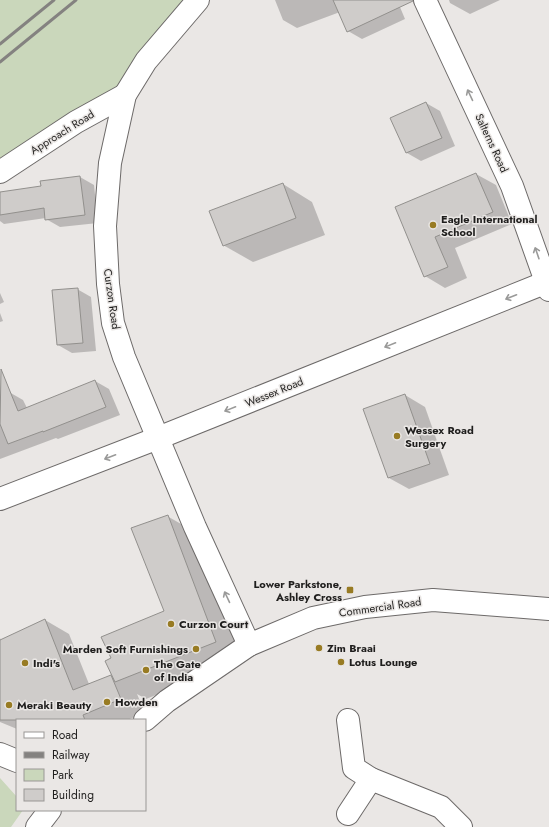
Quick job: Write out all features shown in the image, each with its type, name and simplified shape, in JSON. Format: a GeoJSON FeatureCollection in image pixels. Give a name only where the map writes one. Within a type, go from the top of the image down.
{"type":"FeatureCollection","features":[{"type":"Feature","properties":{"kind":"main road","name":"Curzon Road"},"geometry":{"type":"LineString","coordinates":[[198,0],[146,61],[125,95],[110,163],[105,226],[108,284],[113,323],[124,357],[195,527],[249,645]]}},
{"type":"Feature","properties":{"kind":"main road","name":"Salterns Road"},"geometry":{"type":"LineString","coordinates":[[425,0],[512,186],[548,286]]}},
{"type":"Feature","properties":{"kind":"main road","name":"Approach Road"},"geometry":{"type":"LineString","coordinates":[[0,172],[76,122],[125,95]]}},
{"type":"Feature","properties":{"kind":"main road","name":"Wessex Road"},"geometry":{"type":"LineString","coordinates":[[0,499],[548,286]]}},
{"type":"Feature","properties":{"kind":"main road","name":"Commercial Road"},"geometry":{"type":"LineString","coordinates":[[146,719],[167,701],[249,645],[313,618],[365,607],[432,600],[549,609]]}},
{"type":"Feature","properties":{"kind":"main road"},"geometry":{"type":"LineString","coordinates":[[348,720],[354,768],[371,779],[441,807],[461,827]]}},
{"type":"Feature","properties":{"kind":"main road"},"geometry":{"type":"LineString","coordinates":[[0,754],[16,761]]}},
{"type":"Feature","properties":{"kind":"main road"},"geometry":{"type":"LineString","coordinates":[[348,814],[371,779]]}},
{"type":"Feature","properties":{"kind":"main road"},"geometry":{"type":"LineString","coordinates":[[37,827],[49,811]]}},
{"type":"Feature","properties":{"kind":"green space"},"geometry":{"type":"Polygon","coordinates":[[[0,0],[198,0],[125,95],[0,172],[0,0]]]}},
{"type":"Feature","properties":{"kind":"green space"},"geometry":{"type":"Polygon","coordinates":[[[0,778],[16,796],[16,811],[22,811],[11,827],[0,827],[0,778]]]}},
{"type":"Feature","properties":{"kind":"building"},"geometry":{"type":"Polygon","coordinates":[[[333,0],[413,0],[413,1],[347,32],[333,0]]]}},
{"type":"Feature","properties":{"kind":"building"},"geometry":{"type":"Polygon","coordinates":[[[426,102],[442,138],[406,153],[390,118],[426,102]]]}},
{"type":"Feature","properties":{"kind":"building","name":"Eagle International School"},"geometry":{"type":"Polygon","coordinates":[[[476,173],[493,212],[435,237],[448,267],[424,277],[395,207],[476,173]]]}},
{"type":"Feature","properties":{"kind":"building"},"geometry":{"type":"Polygon","coordinates":[[[80,176],[85,215],[45,220],[44,208],[0,215],[0,192],[41,186],[40,181],[80,176]]]}},
{"type":"Feature","properties":{"kind":"building"},"geometry":{"type":"Polygon","coordinates":[[[283,183],[296,218],[223,246],[209,211],[283,183]]]}},
{"type":"Feature","properties":{"kind":"building"},"geometry":{"type":"Polygon","coordinates":[[[78,288],[83,343],[57,345],[52,290],[78,288]]]}},
{"type":"Feature","properties":{"kind":"building"},"geometry":{"type":"Polygon","coordinates":[[[1,369],[18,411],[95,380],[106,407],[8,444],[0,424],[1,369]]]}},
{"type":"Feature","properties":{"kind":"building","name":"Wessex Road Surgery"},"geometry":{"type":"Polygon","coordinates":[[[405,394],[430,464],[388,478],[363,409],[405,394]]]}},
{"type":"Feature","properties":{"kind":"building","name":"Curzon Court"},"geometry":{"type":"Polygon","coordinates":[[[168,515],[216,642],[115,682],[105,661],[111,658],[101,637],[164,611],[131,528],[168,515]]]}},
{"type":"Feature","properties":{"kind":"building"},"geometry":{"type":"Polygon","coordinates":[[[45,619],[73,690],[111,675],[121,699],[83,715],[85,719],[0,720],[0,640],[45,619]]]}},
{"type":"Feature","properties":{"kind":"railway"},"geometry":{"type":"LineString","coordinates":[[0,44],[54,0]]}},
{"type":"Feature","properties":{"kind":"railway"},"geometry":{"type":"LineString","coordinates":[[0,62],[76,0]]}},
{"type":"Feature","properties":{"kind":"place","name":"Eagle International School"},"geometry":{"type":"Point","coordinates":[433,225]}},
{"type":"Feature","properties":{"kind":"place","name":"Wessex Road Surgery"},"geometry":{"type":"Point","coordinates":[397,436]}},
{"type":"Feature","properties":{"kind":"place","name":"Lower Parkstone, Ashley Cross"},"geometry":{"type":"Point","coordinates":[350,590]}},
{"type":"Feature","properties":{"kind":"place","name":"Curzon Court"},"geometry":{"type":"Point","coordinates":[171,624]}},
{"type":"Feature","properties":{"kind":"place","name":"Zim Braai"},"geometry":{"type":"Point","coordinates":[319,648]}},
{"type":"Feature","properties":{"kind":"place","name":"Marden Soft Furnishings"},"geometry":{"type":"Point","coordinates":[196,649]}},
{"type":"Feature","properties":{"kind":"place","name":"Lotus Lounge"},"geometry":{"type":"Point","coordinates":[341,662]}},
{"type":"Feature","properties":{"kind":"place","name":"Indi's"},"geometry":{"type":"Point","coordinates":[25,663]}},
{"type":"Feature","properties":{"kind":"place","name":"The Gate of India"},"geometry":{"type":"Point","coordinates":[146,670]}},
{"type":"Feature","properties":{"kind":"place","name":"Howden"},"geometry":{"type":"Point","coordinates":[107,702]}},
{"type":"Feature","properties":{"kind":"place","name":"Meraki Beauty"},"geometry":{"type":"Point","coordinates":[9,705]}}]}
